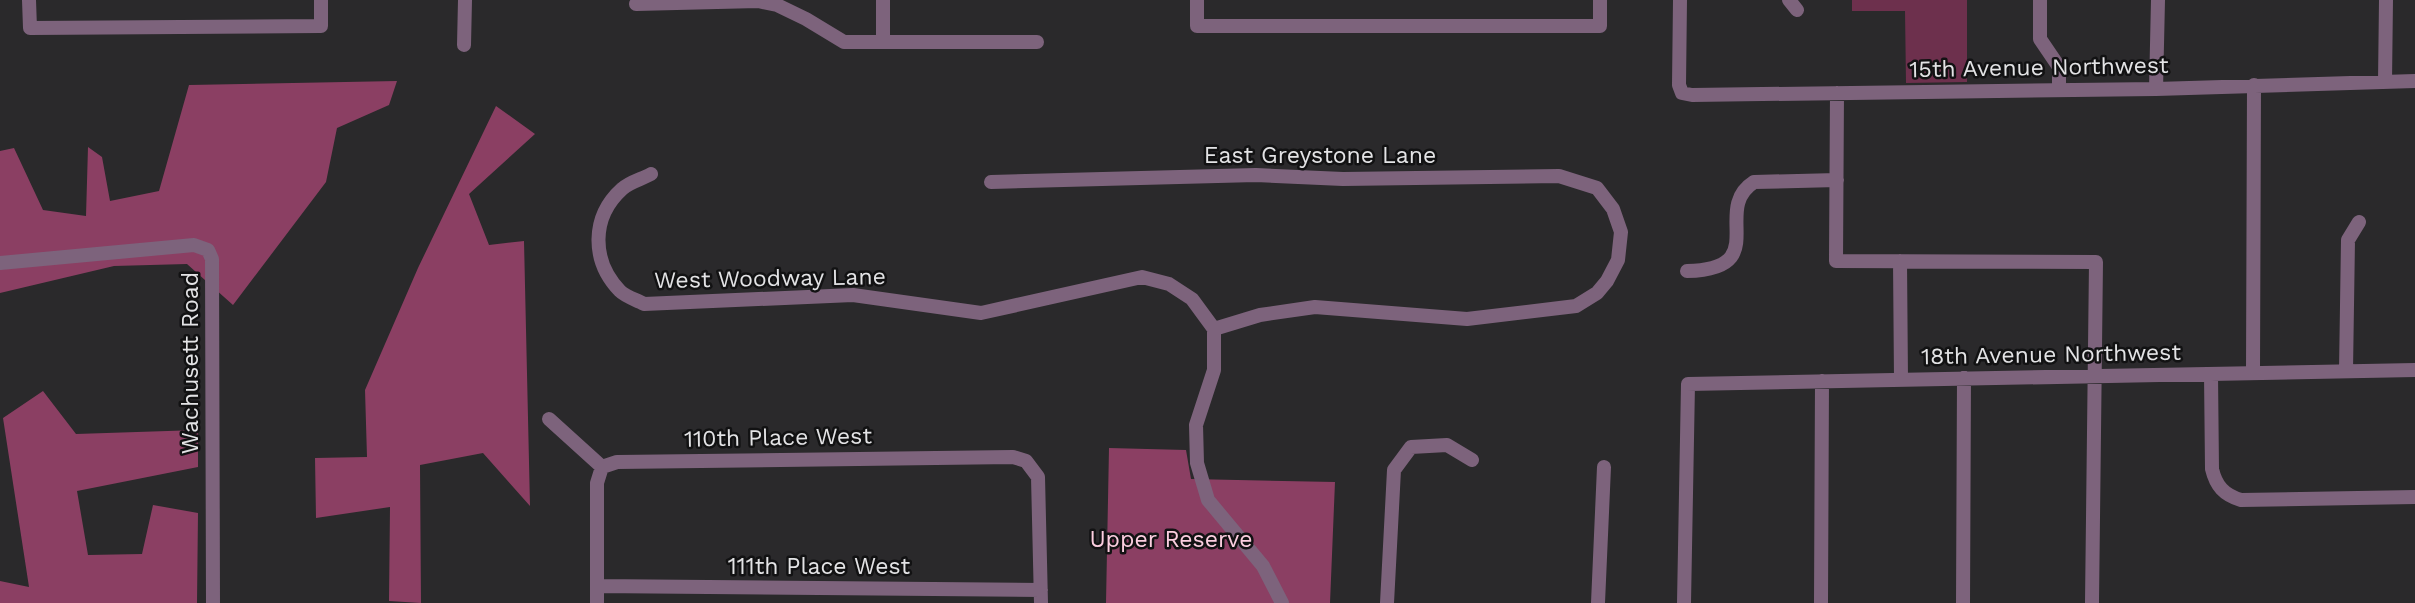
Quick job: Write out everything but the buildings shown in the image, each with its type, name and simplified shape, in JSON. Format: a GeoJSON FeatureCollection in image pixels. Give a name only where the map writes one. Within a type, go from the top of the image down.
{"type":"FeatureCollection","features":[{"type":"Feature","properties":{"kind":"street"},"geometry":{"type":"LineString","coordinates":[[29,0],[30,28],[321,26],[321,0]]}},
{"type":"Feature","properties":{"kind":"street"},"geometry":{"type":"LineString","coordinates":[[464,45],[465,0]]}},
{"type":"Feature","properties":{"kind":"street"},"geometry":{"type":"LineString","coordinates":[[883,0],[883,42]]}},
{"type":"Feature","properties":{"kind":"street"},"geometry":{"type":"LineString","coordinates":[[1197,0],[1197,26],[1600,26],[1600,0]]}},
{"type":"Feature","properties":{"kind":"street","name":"15th Avenue Northwest"},"geometry":{"type":"LineString","coordinates":[[1680,0],[1679,75],[1682,93],[1692,95],[2156,89],[2415,81]]}},
{"type":"Feature","properties":{"kind":"street"},"geometry":{"type":"LineString","coordinates":[[2040,0],[2040,39],[2059,67],[2059,90]]}},
{"type":"Feature","properties":{"kind":"street"},"geometry":{"type":"LineString","coordinates":[[2156,89],[2158,0]]}},
{"type":"Feature","properties":{"kind":"street"},"geometry":{"type":"LineString","coordinates":[[2385,82],[2386,0]]}},
{"type":"Feature","properties":{"kind":"street"},"geometry":{"type":"LineString","coordinates":[[636,4],[758,1],[777,5],[844,42],[1037,42]]}},
{"type":"Feature","properties":{"kind":"street"},"geometry":{"type":"LineString","coordinates":[[2253,373],[2254,85]]}},
{"type":"Feature","properties":{"kind":"street"},"geometry":{"type":"LineString","coordinates":[[1837,93],[1836,261],[2096,262],[2092,603]]}},
{"type":"Feature","properties":{"kind":"street","name":"West Woodway Lane"},"geometry":{"type":"LineString","coordinates":[[651,174],[624,187],[609,203],[598,225],[597,248],[606,272],[621,293],[644,304],[853,295],[982,313],[1142,277],[1169,284],[1192,299],[1213,329]]}},
{"type":"Feature","properties":{"kind":"street","name":"East Greystone Lane"},"geometry":{"type":"LineString","coordinates":[[991,181],[1105,181],[1256,175],[1343,179],[1559,176],[1597,188],[1613,209],[1621,232],[1618,260],[1607,281],[1597,293],[1576,306],[1467,318],[1315,307],[1260,315],[1213,329]]}},
{"type":"Feature","properties":{"kind":"street"},"geometry":{"type":"LineString","coordinates":[[1687,271],[1707,270],[1730,261],[1736,251],[1741,199],[1754,182],[1837,180]]}},
{"type":"Feature","properties":{"kind":"street"},"geometry":{"type":"LineString","coordinates":[[2346,371],[2348,240],[2359,222]]}},
{"type":"Feature","properties":{"kind":"street","name":"Wachusett Road"},"geometry":{"type":"LineString","coordinates":[[0,263],[194,245],[208,250],[212,259],[213,603]]}},
{"type":"Feature","properties":{"kind":"street"},"geometry":{"type":"LineString","coordinates":[[1900,261],[1901,380]]}},
{"type":"Feature","properties":{"kind":"street"},"geometry":{"type":"LineString","coordinates":[[1213,329],[1214,370],[1196,425],[1197,463],[1208,500],[1263,566],[1282,603]]}},
{"type":"Feature","properties":{"kind":"street","name":"18th Avenue Northwest"},"geometry":{"type":"LineString","coordinates":[[1684,603],[1688,384],[2415,370]]}},
{"type":"Feature","properties":{"kind":"street"},"geometry":{"type":"LineString","coordinates":[[2211,374],[2212,469],[2220,488],[2229,496],[2241,500],[2415,496]]}},
{"type":"Feature","properties":{"kind":"street"},"geometry":{"type":"LineString","coordinates":[[1963,603],[1964,378]]}},
{"type":"Feature","properties":{"kind":"street"},"geometry":{"type":"LineString","coordinates":[[1821,603],[1822,381]]}},
{"type":"Feature","properties":{"kind":"street"},"geometry":{"type":"LineString","coordinates":[[549,419],[602,467],[597,483],[597,603]]}},
{"type":"Feature","properties":{"kind":"street"},"geometry":{"type":"LineString","coordinates":[[1387,603],[1394,470],[1411,446],[1447,445],[1472,460]]}},
{"type":"Feature","properties":{"kind":"street","name":"110th Place West"},"geometry":{"type":"LineString","coordinates":[[602,467],[617,462],[1013,457],[1026,461],[1038,477],[1041,597]]}},
{"type":"Feature","properties":{"kind":"street"},"geometry":{"type":"LineString","coordinates":[[1598,603],[1604,467]]}},
{"type":"Feature","properties":{"kind":"street","name":"111th Place West"},"geometry":{"type":"LineString","coordinates":[[597,586],[1041,597]]}},
{"type":"Feature","properties":{"kind":"shaded area"},"geometry":{"type":"Polygon","coordinates":[[[1852,0],[1967,0],[1967,82],[1906,83],[1905,11],[1852,11],[1852,0]]]}},
{"type":"Feature","properties":{"kind":"green space"},"geometry":{"type":"Polygon","coordinates":[[[397,81],[389,105],[337,128],[326,182],[233,305],[187,264],[114,266],[0,293],[0,151],[14,148],[43,210],[86,216],[88,147],[102,157],[110,201],[159,191],[189,85],[397,81]]]}},
{"type":"Feature","properties":{"kind":"green space"},"geometry":{"type":"Polygon","coordinates":[[[496,106],[535,134],[469,194],[489,245],[524,241],[530,506],[483,453],[420,465],[421,603],[389,601],[390,507],[316,518],[315,458],[367,457],[365,390],[418,268],[496,106]]]}},
{"type":"Feature","properties":{"kind":"green space"},"geometry":{"type":"Polygon","coordinates":[[[43,391],[76,434],[198,430],[198,467],[77,491],[88,555],[142,554],[153,505],[198,513],[197,603],[0,603],[0,581],[29,587],[3,418],[43,391]]]}},
{"type":"Feature","properties":{"kind":"green space","name":"Upper Reserve"},"geometry":{"type":"Polygon","coordinates":[[[1109,448],[1186,450],[1191,479],[1335,482],[1330,603],[1106,603],[1109,448]]]}}]}
